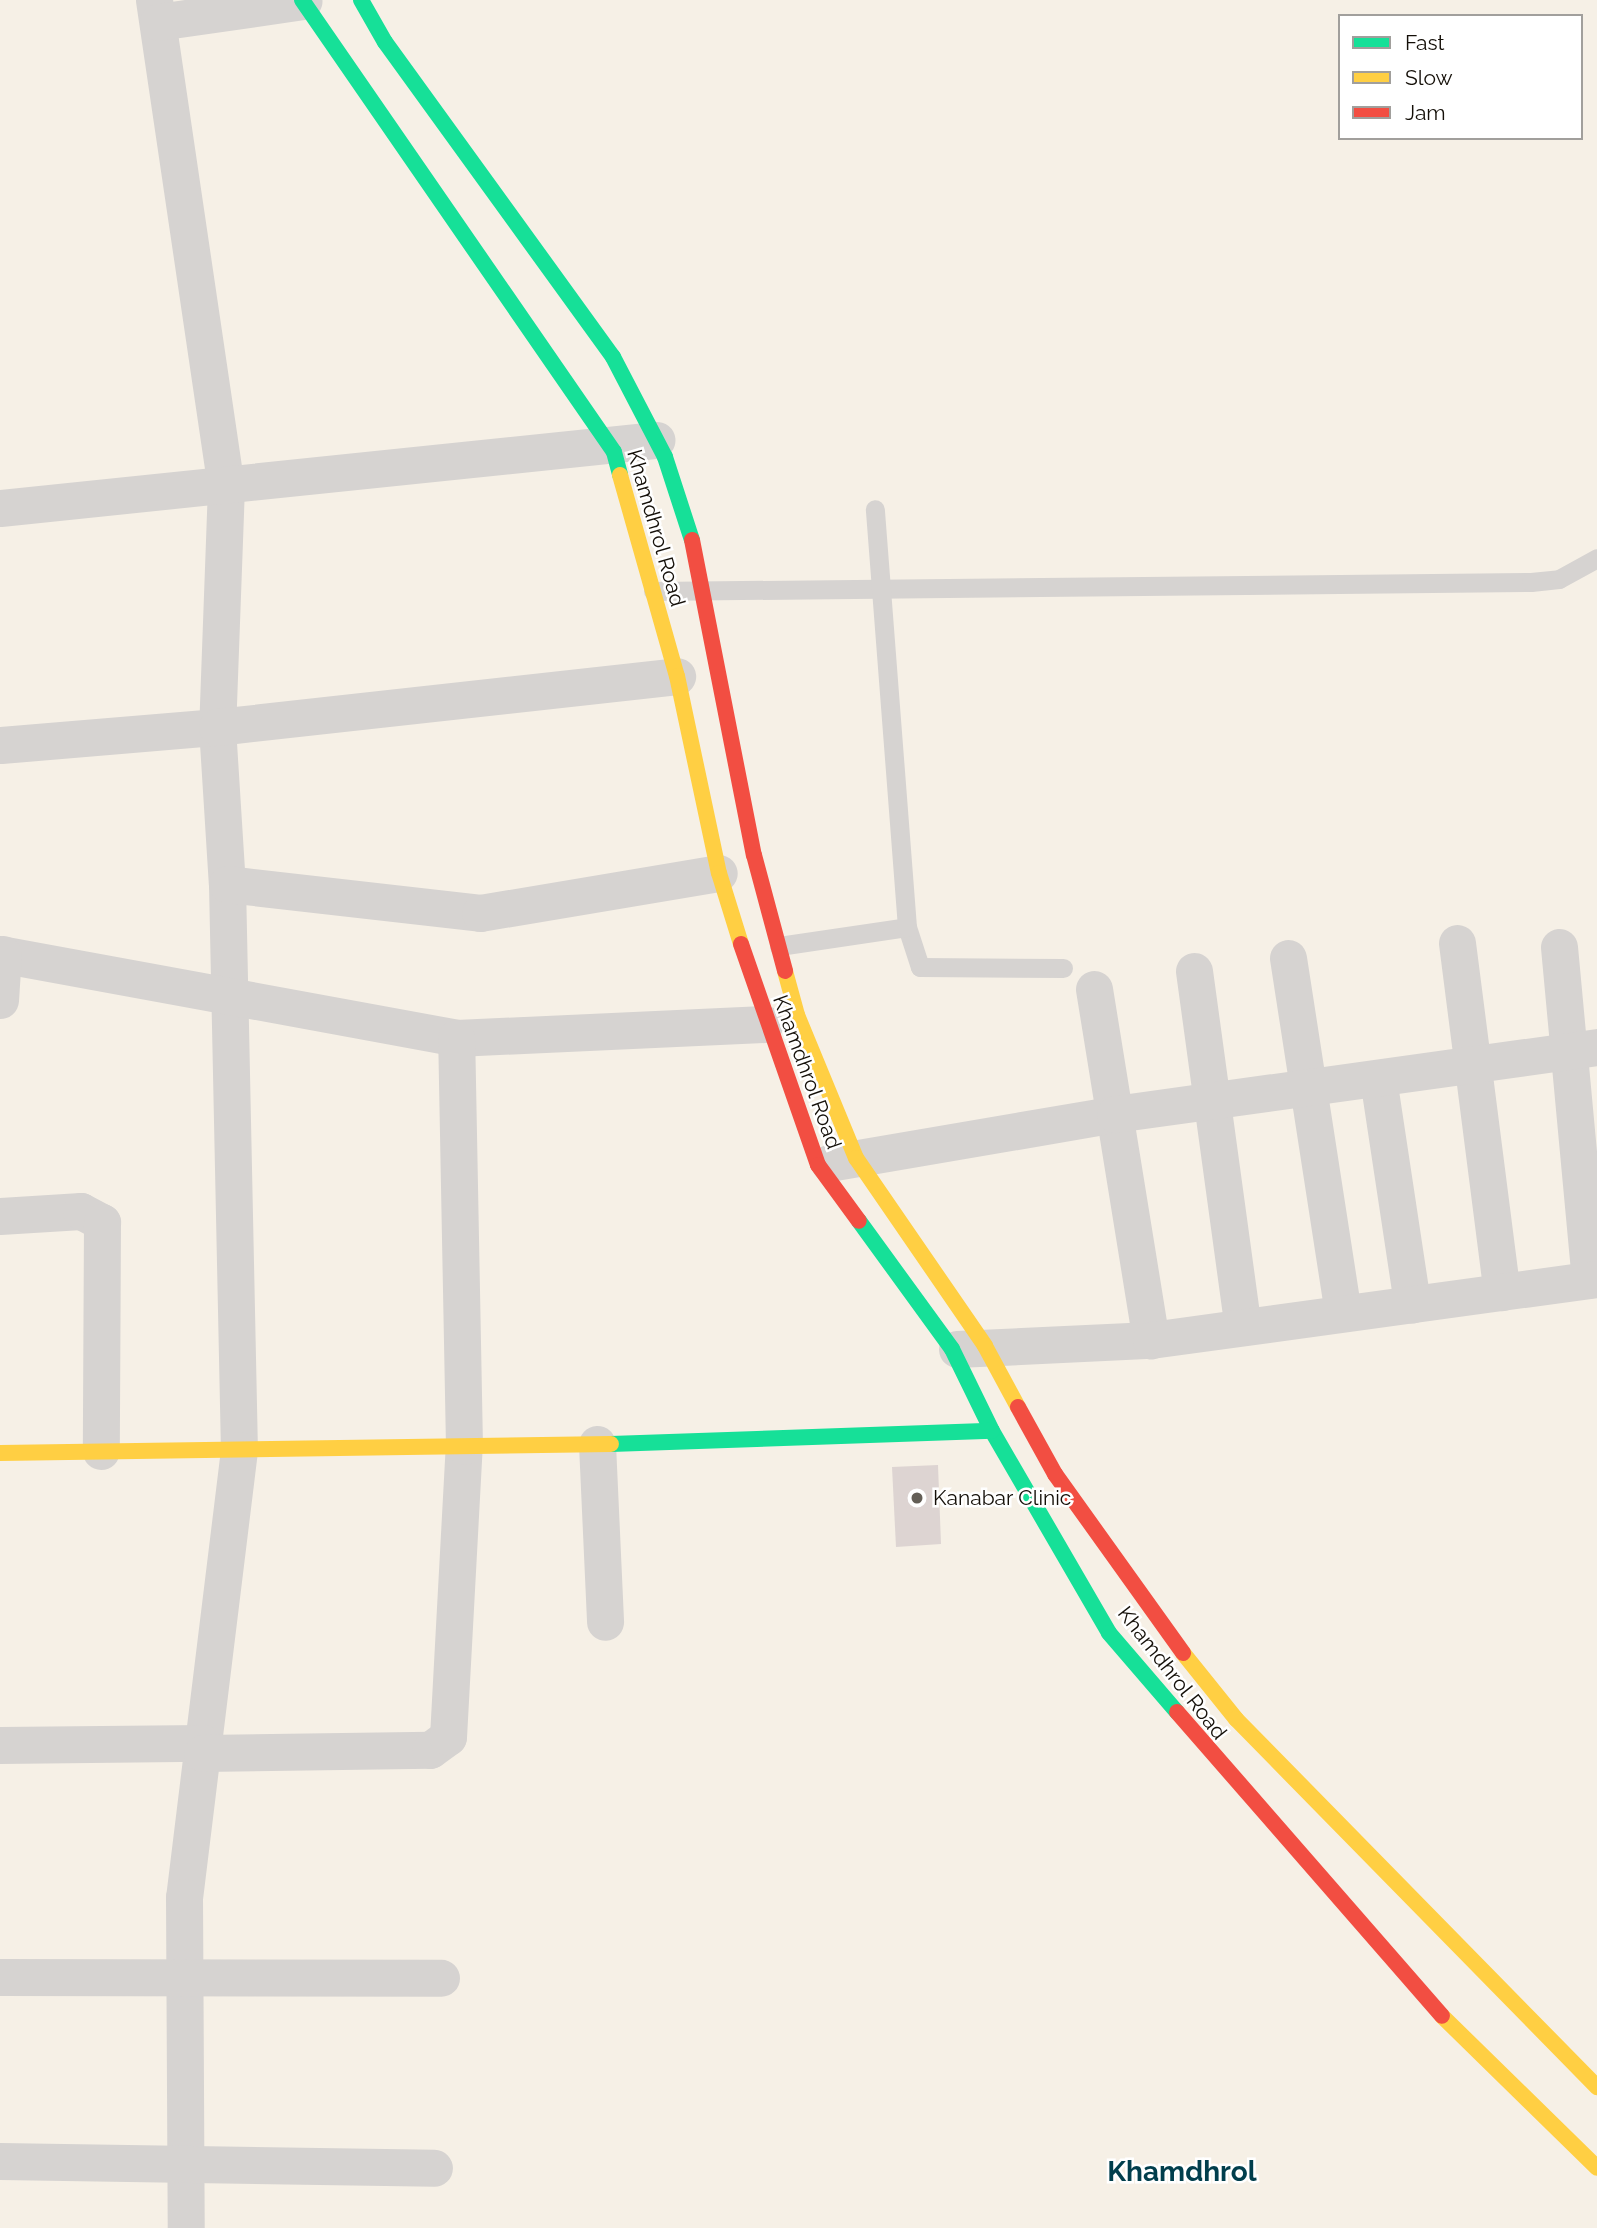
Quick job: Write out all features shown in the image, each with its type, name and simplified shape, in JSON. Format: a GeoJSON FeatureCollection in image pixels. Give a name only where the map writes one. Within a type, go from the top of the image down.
{"type":"FeatureCollection","features":[{"type":"Feature","properties":{"kind":"main road","name":"Khamdhrol Road"},"geometry":{"type":"LineString","coordinates":[[361,0],[385,42],[612,357],[656,440],[685,506],[754,855],[797,1015],[856,1158],[969,1347],[1101,1542],[1236,1719],[1597,2087]]}},
{"type":"Feature","properties":{"kind":"main road","name":"Khamdhrol Road"},"geometry":{"type":"LineString","coordinates":[[302,1],[610,446],[677,676],[719,873],[765,1024],[817,1165],[969,1347],[992,1431],[1110,1633],[1204,1749],[1405,1980],[1597,2168]]}},
{"type":"Feature","properties":{"kind":"main road"},"geometry":{"type":"LineString","coordinates":[[0,1453],[597,1444],[992,1431]]}},
{"type":"Feature","properties":{"kind":"street"},"geometry":{"type":"LineString","coordinates":[[186,2228],[184,1897],[239,1450],[227,884],[217,727],[226,486],[156,11],[302,1]]}},
{"type":"Feature","properties":{"kind":"street"},"geometry":{"type":"LineString","coordinates":[[0,508],[656,440]]}},
{"type":"Feature","properties":{"kind":"street"},"geometry":{"type":"LineString","coordinates":[[1,745],[217,727],[677,676]]}},
{"type":"Feature","properties":{"kind":"street"},"geometry":{"type":"LineString","coordinates":[[227,884],[480,913],[719,873]]}},
{"type":"Feature","properties":{"kind":"street"},"geometry":{"type":"LineString","coordinates":[[1457,943],[1502,1292]]}},
{"type":"Feature","properties":{"kind":"street"},"geometry":{"type":"LineString","coordinates":[[969,1347],[1151,1340],[1593,1280],[1585,1049],[1559,947]]}},
{"type":"Feature","properties":{"kind":"street"},"geometry":{"type":"LineString","coordinates":[[0,1000],[1,954],[456,1038],[765,1024]]}},
{"type":"Feature","properties":{"kind":"street"},"geometry":{"type":"LineString","coordinates":[[1288,958],[1312,1087],[1343,1313]]}},
{"type":"Feature","properties":{"kind":"street"},"geometry":{"type":"LineString","coordinates":[[1194,971],[1215,1100],[1243,1327]]}},
{"type":"Feature","properties":{"kind":"street"},"geometry":{"type":"LineString","coordinates":[[1094,989],[1151,1340]]}},
{"type":"Feature","properties":{"kind":"street"},"geometry":{"type":"LineString","coordinates":[[0,1745],[430,1750],[444,1742],[450,1731],[464,1446],[456,1038]]}},
{"type":"Feature","properties":{"kind":"street"},"geometry":{"type":"LineString","coordinates":[[817,1165],[1115,1114],[1585,1049]]}},
{"type":"Feature","properties":{"kind":"street"},"geometry":{"type":"LineString","coordinates":[[1378,1078],[1412,1304]]}},
{"type":"Feature","properties":{"kind":"street"},"geometry":{"type":"LineString","coordinates":[[0,1216],[81,1211],[102,1222],[101,1451]]}},
{"type":"Feature","properties":{"kind":"street"},"geometry":{"type":"LineString","coordinates":[[597,1444],[605,1622]]}},
{"type":"Feature","properties":{"kind":"street"},"geometry":{"type":"LineString","coordinates":[[0,1977],[184,1975],[441,1978]]}},
{"type":"Feature","properties":{"kind":"street"},"geometry":{"type":"LineString","coordinates":[[0,2161],[185,2161],[434,2168]]}},
{"type":"Feature","properties":{"kind":"lane"},"geometry":{"type":"LineString","coordinates":[[875,509],[907,927],[920,967],[1063,968]]}},
{"type":"Feature","properties":{"kind":"lane"},"geometry":{"type":"LineString","coordinates":[[653,591],[701,587],[1531,582],[1559,579],[1597,558]]}},
{"type":"Feature","properties":{"kind":"lane"},"geometry":{"type":"LineString","coordinates":[[779,946],[907,927]]}},
{"type":"Feature","properties":{"kind":"building"},"geometry":{"type":"Polygon","coordinates":[[[938,1465],[941,1544],[896,1547],[892,1467],[938,1465]]]}},
{"type":"Feature","properties":{"kind":"traffic: fast"},"geometry":{"type":"LineString","coordinates":[[302,0],[614,452],[620,475]]}},
{"type":"Feature","properties":{"kind":"traffic: fast"},"geometry":{"type":"LineString","coordinates":[[361,0],[385,42],[613,357],[665,457],[692,540]]}},
{"type":"Feature","properties":{"kind":"traffic: fast"},"geometry":{"type":"LineString","coordinates":[[859,1221],[952,1349],[992,1431],[1109,1633],[1177,1712]]}},
{"type":"Feature","properties":{"kind":"traffic: fast"},"geometry":{"type":"LineString","coordinates":[[611,1444],[992,1431]]}},
{"type":"Feature","properties":{"kind":"traffic: slow"},"geometry":{"type":"LineString","coordinates":[[620,475],[677,676],[719,873],[741,944]]}},
{"type":"Feature","properties":{"kind":"traffic: slow"},"geometry":{"type":"LineString","coordinates":[[785,971],[797,1015],[856,1158],[985,1346],[1018,1407]]}},
{"type":"Feature","properties":{"kind":"traffic: slow"},"geometry":{"type":"LineString","coordinates":[[0,1453],[611,1444]]}},
{"type":"Feature","properties":{"kind":"traffic: slow"},"geometry":{"type":"LineString","coordinates":[[1183,1653],[1236,1719],[1597,2087]]}},
{"type":"Feature","properties":{"kind":"traffic: slow"},"geometry":{"type":"LineString","coordinates":[[1442,2016],[1597,2168]]}},
{"type":"Feature","properties":{"kind":"traffic: jam"},"geometry":{"type":"LineString","coordinates":[[692,540],[754,855],[785,971]]}},
{"type":"Feature","properties":{"kind":"traffic: jam"},"geometry":{"type":"LineString","coordinates":[[741,944],[818,1165],[859,1221]]}},
{"type":"Feature","properties":{"kind":"traffic: jam"},"geometry":{"type":"LineString","coordinates":[[1018,1407],[1055,1474],[1183,1653]]}},
{"type":"Feature","properties":{"kind":"traffic: jam"},"geometry":{"type":"LineString","coordinates":[[1177,1712],[1442,2016]]}},
{"type":"Feature","properties":{"kind":"place","name":"Kanabar Clinic"},"geometry":{"type":"Point","coordinates":[917,1498]}},
{"type":"Feature","properties":{"kind":"district","name":"Khamdhrol"},"geometry":{"type":"Point","coordinates":[1182,2172]}}]}
